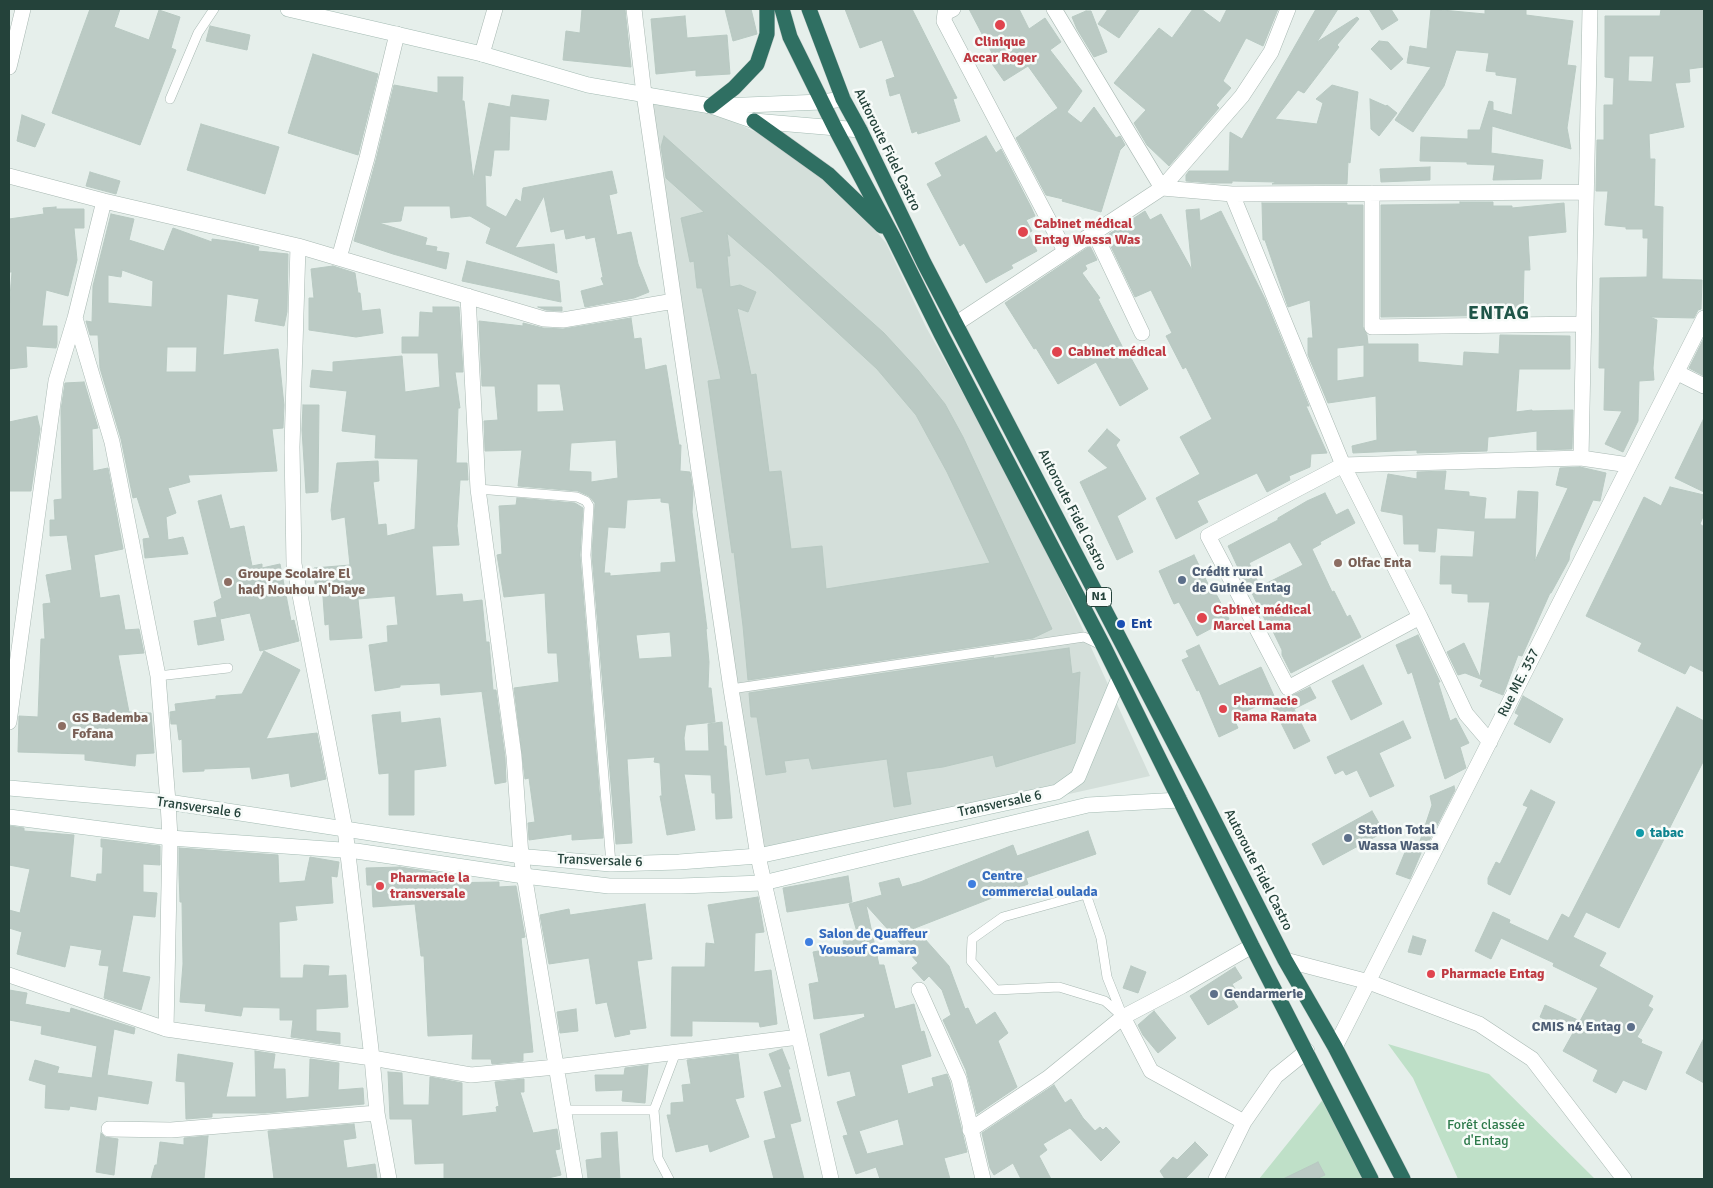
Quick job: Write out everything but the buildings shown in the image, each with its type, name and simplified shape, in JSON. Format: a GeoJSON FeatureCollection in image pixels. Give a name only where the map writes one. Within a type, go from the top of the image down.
{"type":"FeatureCollection","features":[{"type":"Feature","properties":{"kind":"highway"},"geometry":{"type":"LineString","coordinates":[[711,106],[734,88],[757,64],[767,34],[767,9]]}},
{"type":"Feature","properties":{"kind":"highway","name":"N1"},"geometry":{"type":"LineString","coordinates":[[782,9],[790,37],[835,128],[894,237],[941,334],[1104,647],[1252,946],[1371,1179]]}},
{"type":"Feature","properties":{"kind":"highway","name":"Autoroute Fidel Castro"},"geometry":{"type":"LineString","coordinates":[[809,9],[843,99],[860,130],[924,263],[1200,791],[1285,960],[1335,1047],[1403,1179]]}},
{"type":"Feature","properties":{"kind":"highway"},"geometry":{"type":"LineString","coordinates":[[754,122],[828,174],[894,237]]}},
{"type":"Feature","properties":{"kind":"highway"},"geometry":{"type":"LineString","coordinates":[[1180,800],[1200,791]]}},
{"type":"Feature","properties":{"kind":"street"},"geometry":{"type":"LineString","coordinates":[[9,66],[23,9]]}},
{"type":"Feature","properties":{"kind":"street"},"geometry":{"type":"LineString","coordinates":[[288,9],[482,54],[588,85],[711,106],[754,122],[860,130]]}},
{"type":"Feature","properties":{"kind":"street"},"geometry":{"type":"LineString","coordinates":[[482,54],[495,9]]}},
{"type":"Feature","properties":{"kind":"street"},"geometry":{"type":"LineString","coordinates":[[634,9],[644,94],[674,301],[731,689],[758,856],[831,1179]]}},
{"type":"Feature","properties":{"kind":"street"},"geometry":{"type":"LineString","coordinates":[[953,9],[946,12],[944,21],[1065,251]]}},
{"type":"Feature","properties":{"kind":"street"},"geometry":{"type":"LineString","coordinates":[[1054,9],[1162,188]]}},
{"type":"Feature","properties":{"kind":"street"},"geometry":{"type":"LineString","coordinates":[[957,323],[1162,188],[1242,96],[1271,52],[1288,9]]}},
{"type":"Feature","properties":{"kind":"street"},"geometry":{"type":"LineString","coordinates":[[1581,458],[1590,9]]}},
{"type":"Feature","properties":{"kind":"street"},"geometry":{"type":"LineString","coordinates":[[339,258],[367,158],[397,34]]}},
{"type":"Feature","properties":{"kind":"street"},"geometry":{"type":"LineString","coordinates":[[711,106],[822,102],[843,99]]}},
{"type":"Feature","properties":{"kind":"street"},"geometry":{"type":"LineString","coordinates":[[9,176],[104,201],[298,246],[544,319],[563,320],[674,301]]}},
{"type":"Feature","properties":{"kind":"street"},"geometry":{"type":"LineString","coordinates":[[1162,188],[1232,194],[1586,192]]}},
{"type":"Feature","properties":{"kind":"street"},"geometry":{"type":"LineString","coordinates":[[1372,193],[1372,327],[1583,324]]}},
{"type":"Feature","properties":{"kind":"street"},"geometry":{"type":"LineString","coordinates":[[1232,194],[1343,465],[1466,714],[1490,742]]}},
{"type":"Feature","properties":{"kind":"street"},"geometry":{"type":"LineString","coordinates":[[9,722],[56,381],[75,318],[104,201]]}},
{"type":"Feature","properties":{"kind":"street"},"geometry":{"type":"LineString","coordinates":[[1094,232],[1142,333]]}},
{"type":"Feature","properties":{"kind":"street"},"geometry":{"type":"LineString","coordinates":[[298,246],[292,447],[294,564],[345,829],[377,1113],[389,1179]]}},
{"type":"Feature","properties":{"kind":"street"},"geometry":{"type":"LineString","coordinates":[[468,296],[478,489],[514,756],[521,856],[575,1179]]}},
{"type":"Feature","properties":{"kind":"street"},"geometry":{"type":"LineString","coordinates":[[75,318],[112,442],[158,676],[170,838],[166,1029]]}},
{"type":"Feature","properties":{"kind":"street","name":"Rue ME. 357"},"geometry":{"type":"LineString","coordinates":[[1335,1047],[1629,465],[1678,373],[1704,318]]}},
{"type":"Feature","properties":{"kind":"street"},"geometry":{"type":"LineString","coordinates":[[1678,373],[1704,386]]}},
{"type":"Feature","properties":{"kind":"street"},"geometry":{"type":"LineString","coordinates":[[1420,618],[1288,688],[1208,536],[1343,465],[1581,458],[1629,465]]}},
{"type":"Feature","properties":{"kind":"street","name":"Transversale 6"},"geometry":{"type":"LineString","coordinates":[[9,788],[168,802],[521,856],[611,864],[679,862],[758,856],[1057,792],[1078,777],[1119,678]]}},
{"type":"Feature","properties":{"kind":"street","name":"Transversale 6"},"geometry":{"type":"LineString","coordinates":[[9,817],[170,838],[347,850],[524,876],[609,886],[681,886],[763,883],[1088,805],[1180,800]]}},
{"type":"Feature","properties":{"kind":"street"},"geometry":{"type":"LineString","coordinates":[[970,1130],[1048,1078],[1123,1016],[1182,986],[1252,946]]}},
{"type":"Feature","properties":{"kind":"street"},"geometry":{"type":"LineString","coordinates":[[1285,960],[1369,982],[1479,1024],[1532,1059],[1624,1179]]}},
{"type":"Feature","properties":{"kind":"street"},"geometry":{"type":"LineString","coordinates":[[9,975],[166,1029],[372,1058],[471,1075],[556,1067],[799,1037]]}},
{"type":"Feature","properties":{"kind":"street"},"geometry":{"type":"LineString","coordinates":[[919,990],[959,1079],[982,1179]]}},
{"type":"Feature","properties":{"kind":"street"},"geometry":{"type":"LineString","coordinates":[[1123,1016],[1151,1071],[1244,1122]]}},
{"type":"Feature","properties":{"kind":"street"},"geometry":{"type":"LineString","coordinates":[[1216,1179],[1244,1122],[1276,1076],[1307,1051]]}},
{"type":"Feature","properties":{"kind":"street"},"geometry":{"type":"LineString","coordinates":[[109,1128],[171,1130],[377,1113]]}},
{"type":"Feature","properties":{"kind":"lane"},"geometry":{"type":"LineString","coordinates":[[170,99],[198,33],[214,9]]}},
{"type":"Feature","properties":{"kind":"lane"},"geometry":{"type":"LineString","coordinates":[[478,489],[578,497],[586,501],[589,506],[586,555],[611,864]]}},
{"type":"Feature","properties":{"kind":"lane"},"geometry":{"type":"LineString","coordinates":[[731,689],[1084,638],[1104,647]]}},
{"type":"Feature","properties":{"kind":"lane"},"geometry":{"type":"LineString","coordinates":[[158,676],[228,668]]}},
{"type":"Feature","properties":{"kind":"lane"},"geometry":{"type":"LineString","coordinates":[[1086,894],[1101,938],[1107,977],[1123,1016],[1105,1001],[1059,987],[996,990],[971,961],[972,939],[1003,917],[1086,894]]}},
{"type":"Feature","properties":{"kind":"lane"},"geometry":{"type":"LineString","coordinates":[[669,1179],[658,1158],[654,1110],[676,1052]]}},
{"type":"Feature","properties":{"kind":"lane"},"geometry":{"type":"LineString","coordinates":[[564,1110],[654,1110]]}},
{"type":"Feature","properties":{"kind":"shaded area"},"geometry":{"type":"Polygon","coordinates":[[[646,85],[717,114],[788,147],[844,194],[886,243],[926,327],[1029,512],[1150,776],[902,831],[763,856],[646,85]]]}},
{"type":"Feature","properties":{"kind":"green space","name":"Forêt classée d'Entag"},"geometry":{"type":"Polygon","coordinates":[[[1388,1044],[1489,1074],[1595,1179],[1458,1179],[1413,1078],[1388,1044]]]}},
{"type":"Feature","properties":{"kind":"green space"},"geometry":{"type":"Polygon","coordinates":[[[1329,1092],[1369,1179],[1259,1179],[1329,1092]]]}},
{"type":"Feature","properties":{"kind":"place","name":"Clinique Accar Roger"},"geometry":{"type":"Point","coordinates":[1000,25]}},
{"type":"Feature","properties":{"kind":"place","name":"Cabinet médical Entag Wassa Was"},"geometry":{"type":"Point","coordinates":[1023,232]}},
{"type":"Feature","properties":{"kind":"place","name":"Cabinet médical"},"geometry":{"type":"Point","coordinates":[1057,352]}},
{"type":"Feature","properties":{"kind":"place","name":"Olfac Enta"},"geometry":{"type":"Point","coordinates":[1338,563]}},
{"type":"Feature","properties":{"kind":"place","name":"Crédit rural de Guinée Entag"},"geometry":{"type":"Point","coordinates":[1182,580]}},
{"type":"Feature","properties":{"kind":"place","name":"Groupe Scolaire El hadj Nouhou N'Diaye"},"geometry":{"type":"Point","coordinates":[228,582]}},
{"type":"Feature","properties":{"kind":"place","name":"Cabinet médical Marcel Lama"},"geometry":{"type":"Point","coordinates":[1202,618]}},
{"type":"Feature","properties":{"kind":"place","name":"Ent"},"geometry":{"type":"Point","coordinates":[1121,624]}},
{"type":"Feature","properties":{"kind":"place","name":"Pharmacie Rama Ramata"},"geometry":{"type":"Point","coordinates":[1223,709]}},
{"type":"Feature","properties":{"kind":"place","name":"GS Bademba Fofana"},"geometry":{"type":"Point","coordinates":[62,726]}},
{"type":"Feature","properties":{"kind":"place","name":"tabac"},"geometry":{"type":"Point","coordinates":[1640,833]}},
{"type":"Feature","properties":{"kind":"place","name":"Station Total Wassa Wassa"},"geometry":{"type":"Point","coordinates":[1348,838]}},
{"type":"Feature","properties":{"kind":"place","name":"Centre commercial oulada"},"geometry":{"type":"Point","coordinates":[972,884]}},
{"type":"Feature","properties":{"kind":"place","name":"Pharmacie la transversale"},"geometry":{"type":"Point","coordinates":[380,886]}},
{"type":"Feature","properties":{"kind":"place","name":"Salon de Quaffeur Yousouf Camara"},"geometry":{"type":"Point","coordinates":[809,942]}},
{"type":"Feature","properties":{"kind":"place","name":"Pharmacie Entag"},"geometry":{"type":"Point","coordinates":[1431,974]}},
{"type":"Feature","properties":{"kind":"place","name":"Gendarmerie"},"geometry":{"type":"Point","coordinates":[1214,994]}},
{"type":"Feature","properties":{"kind":"place","name":"CMIS n4 Entag"},"geometry":{"type":"Point","coordinates":[1631,1027]}},
{"type":"Feature","properties":{"kind":"district","name":"ENTAG"},"geometry":{"type":"Point","coordinates":[1499,314]}}]}
